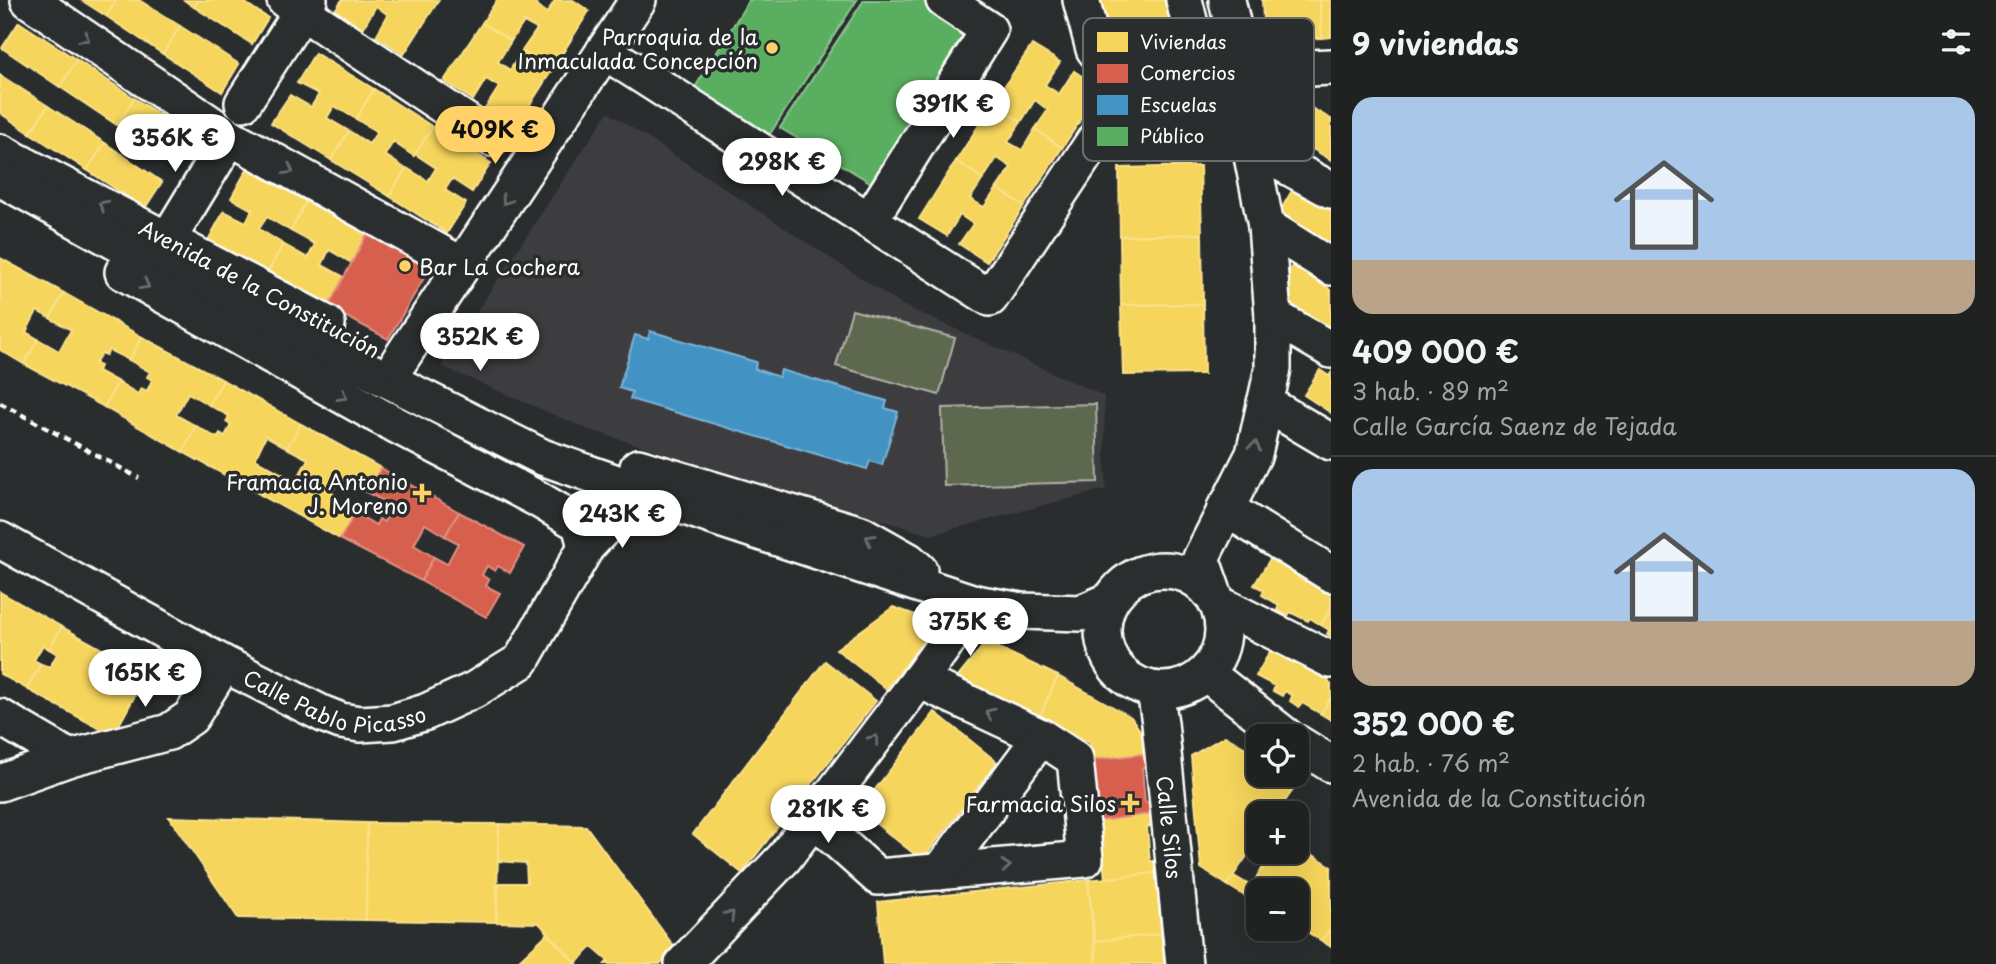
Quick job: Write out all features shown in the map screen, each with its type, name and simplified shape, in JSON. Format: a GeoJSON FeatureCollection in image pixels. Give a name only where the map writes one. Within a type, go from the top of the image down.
{"type":"FeatureCollection","features":[{"type":"Feature","properties":{"kind":"street"},"geometry":{"type":"LineString","coordinates":[[29,0],[230,137],[462,265]]}},
{"type":"Feature","properties":{"kind":"street"},"geometry":{"type":"LineString","coordinates":[[869,221],[989,30],[944,0]]}},
{"type":"Feature","properties":{"kind":"street"},"geometry":{"type":"LineString","coordinates":[[1081,0],[1086,18]]}},
{"type":"Feature","properties":{"kind":"street"},"geometry":{"type":"LineString","coordinates":[[1184,0],[1188,18]]}},
{"type":"Feature","properties":{"kind":"street"},"geometry":{"type":"LineString","coordinates":[[1227,0],[1231,18]]}},
{"type":"Feature","properties":{"kind":"street"},"geometry":{"type":"LineString","coordinates":[[398,363],[604,51],[630,3]]}},
{"type":"Feature","properties":{"kind":"street"},"geometry":{"type":"LineString","coordinates":[[243,103],[298,4],[491,138]]}},
{"type":"Feature","properties":{"kind":"street"},"geometry":{"type":"LineString","coordinates":[[604,51],[990,298],[1083,158]]}},
{"type":"Feature","properties":{"kind":"street"},"geometry":{"type":"LineString","coordinates":[[168,239],[230,137]]}},
{"type":"Feature","properties":{"kind":"street","name":"Avenida de la Constitución"},"geometry":{"type":"LineString","coordinates":[[0,152],[551,441],[861,534],[909,561],[960,598]]}},
{"type":"Feature","properties":{"kind":"street"},"geometry":{"type":"LineString","coordinates":[[1253,161],[1266,226],[1273,316],[1273,368],[1254,454],[1201,558],[1217,603],[1223,621],[1223,640],[1217,657],[1206,673],[1191,684],[1174,690],[1155,690],[1131,681],[1112,664],[1105,650],[1102,634],[1109,601],[1121,586],[1154,570],[1173,570],[1191,576],[1206,587],[1217,603],[1331,660]]}},
{"type":"Feature","properties":{"kind":"street"},"geometry":{"type":"LineString","coordinates":[[1278,161],[1331,190]]}},
{"type":"Feature","properties":{"kind":"street","name":"Avenida de la Constitución"},"geometry":{"type":"LineString","coordinates":[[0,178],[154,263],[542,457],[717,519],[960,598],[1022,611],[1081,613],[1109,601]]}},
{"type":"Feature","properties":{"kind":"street","name":"Avenida de la Constitución"},"geometry":{"type":"LineString","coordinates":[[0,203],[379,416],[536,498],[580,524],[586,547]]}},
{"type":"Feature","properties":{"kind":"street"},"geometry":{"type":"LineString","coordinates":[[1266,226],[1331,267]]}},
{"type":"Feature","properties":{"kind":"street"},"geometry":{"type":"LineString","coordinates":[[1273,316],[1331,351]]}},
{"type":"Feature","properties":{"kind":"street"},"geometry":{"type":"LineString","coordinates":[[1265,403],[1331,442]]}},
{"type":"Feature","properties":{"kind":"street","name":"Avenida de la Constitución"},"geometry":{"type":"LineString","coordinates":[[379,416],[616,515],[717,519]]}},
{"type":"Feature","properties":{"kind":"street"},"geometry":{"type":"LineString","coordinates":[[1225,508],[1331,574]]}},
{"type":"Feature","properties":{"kind":"street","name":"Calle Pablo Picasso"},"geometry":{"type":"LineString","coordinates":[[0,540],[224,664],[341,721],[360,724],[393,722],[426,712],[474,690],[521,661],[586,547],[616,515]]}},
{"type":"Feature","properties":{"kind":"street"},"geometry":{"type":"LineString","coordinates":[[683,964],[784,858],[919,680],[960,598]]}},
{"type":"Feature","properties":{"kind":"street","name":"Avenida de la Constitución"},"geometry":{"type":"LineString","coordinates":[[1022,611],[1081,640],[1112,664]]}},
{"type":"Feature","properties":{"kind":"street"},"geometry":{"type":"LineString","coordinates":[[0,783],[70,758],[169,732],[191,717],[224,664]]}},
{"type":"Feature","properties":{"kind":"street"},"geometry":{"type":"LineString","coordinates":[[1206,673],[1271,724]]}},
{"type":"Feature","properties":{"kind":"street"},"geometry":{"type":"LineString","coordinates":[[813,819],[878,877],[1085,859],[1075,758],[1041,737],[919,680]]}},
{"type":"Feature","properties":{"kind":"street","name":"Calle Silos"},"geometry":{"type":"LineString","coordinates":[[1155,690],[1184,964]]}},
{"type":"Feature","properties":{"kind":"street"},"geometry":{"type":"LineString","coordinates":[[0,717],[70,758]]}},
{"type":"Feature","properties":{"kind":"street"},"geometry":{"type":"LineString","coordinates":[[940,872],[1041,737]]}},
{"type":"Feature","properties":{"kind":"street"},"geometry":{"type":"LineString","coordinates":[[1309,750],[1331,764]]}},
{"type":"Feature","properties":{"kind":"path"},"geometry":{"type":"LineString","coordinates":[[0,403],[139,478]]}},
{"type":"Feature","properties":{"kind":"shaded area"},"geometry":{"type":"Polygon","coordinates":[[[608,112],[902,305],[1104,396],[1106,489],[930,535],[587,429],[441,366],[608,112]]]}},
{"type":"Feature","properties":{"kind":"green space"},"geometry":{"type":"Polygon","coordinates":[[[852,310],[955,338],[939,395],[836,366],[852,310]]]}},
{"type":"Feature","properties":{"kind":"green space"},"geometry":{"type":"Polygon","coordinates":[[[1096,404],[1098,482],[944,486],[942,408],[1096,404]]]}},
{"type":"Feature","properties":{"kind":"building: Viviendas"},"geometry":{"type":"Polygon","coordinates":[[[81,0],[117,0],[106,16],[81,0]]]}},
{"type":"Feature","properties":{"kind":"building: Viviendas"},"geometry":{"type":"Polygon","coordinates":[[[117,0],[139,0],[180,26],[163,54],[106,16],[117,0]]]}},
{"type":"Feature","properties":{"kind":"building: Viviendas"},"geometry":{"type":"Polygon","coordinates":[[[184,0],[199,0],[194,7],[184,0]]]}},
{"type":"Feature","properties":{"kind":"building: Viviendas"},"geometry":{"type":"Polygon","coordinates":[[[199,0],[241,0],[268,18],[252,44],[194,7],[199,0]]]}},
{"type":"Feature","properties":{"kind":"building: Viviendas"},"geometry":{"type":"Polygon","coordinates":[[[342,0],[439,0],[404,54],[376,36],[388,15],[376,6],[363,28],[335,10],[342,0]]]}},
{"type":"Feature","properties":{"kind":"building: Viviendas"},"geometry":{"type":"Polygon","coordinates":[[[497,0],[539,0],[535,5],[547,13],[555,0],[573,0],[589,11],[552,70],[522,51],[537,29],[524,22],[511,41],[482,23],[497,0]]]}},
{"type":"Feature","properties":{"kind":"building: Viviendas"},"geometry":{"type":"Polygon","coordinates":[[[1098,0],[1180,0],[1184,18],[1102,18],[1098,0]]]}},
{"type":"Feature","properties":{"kind":"building: Viviendas"},"geometry":{"type":"Polygon","coordinates":[[[1262,0],[1320,0],[1322,38],[1314,38],[1314,18],[1263,18],[1262,0]]]}},
{"type":"Feature","properties":{"kind":"building: Viviendas"},"geometry":{"type":"Polygon","coordinates":[[[1320,0],[1331,0],[1331,37],[1322,38],[1320,0]]]}},
{"type":"Feature","properties":{"kind":"building: Viviendas"},"geometry":{"type":"Polygon","coordinates":[[[19,22],[77,60],[60,87],[2,48],[19,22]]]}},
{"type":"Feature","properties":{"kind":"building: Viviendas"},"geometry":{"type":"Polygon","coordinates":[[[482,23],[511,41],[498,62],[510,70],[522,51],[552,70],[515,128],[485,109],[499,87],[486,79],[473,100],[444,81],[482,23]]]}},
{"type":"Feature","properties":{"kind":"building: Viviendas"},"geometry":{"type":"Polygon","coordinates":[[[180,26],[239,64],[222,92],[163,54],[180,26]]]}},
{"type":"Feature","properties":{"kind":"building: Viviendas"},"geometry":{"type":"Polygon","coordinates":[[[1032,45],[1060,62],[1045,85],[1059,94],[1074,71],[1083,77],[1083,116],[1062,148],[1035,129],[1048,110],[1035,100],[1021,122],[993,103],[1032,45]]]}},
{"type":"Feature","properties":{"kind":"building: Viviendas"},"geometry":{"type":"Polygon","coordinates":[[[315,53],[374,89],[356,119],[334,106],[327,118],[349,131],[331,160],[271,123],[290,95],[311,107],[319,94],[297,83],[315,53]]]}},
{"type":"Feature","properties":{"kind":"building: Viviendas"},"geometry":{"type":"Polygon","coordinates":[[[77,60],[134,98],[117,125],[60,87],[77,60]]]}},
{"type":"Feature","properties":{"kind":"building: Viviendas"},"geometry":{"type":"Polygon","coordinates":[[[0,75],[48,106],[30,133],[0,113],[0,75]]]}},
{"type":"Feature","properties":{"kind":"building: Viviendas"},"geometry":{"type":"Polygon","coordinates":[[[374,89],[433,127],[414,156],[393,142],[385,155],[406,169],[389,196],[331,160],[349,131],[369,144],[377,132],[356,119],[374,89]]]}},
{"type":"Feature","properties":{"kind":"building: Viviendas"},"geometry":{"type":"Polygon","coordinates":[[[134,98],[192,136],[174,163],[117,125],[134,98]]]}},
{"type":"Feature","properties":{"kind":"building: Viviendas"},"geometry":{"type":"Polygon","coordinates":[[[993,103],[1021,122],[1008,142],[1022,150],[1035,129],[1062,148],[1024,206],[997,188],[1011,167],[997,158],[983,179],[956,161],[993,103]]]}},
{"type":"Feature","properties":{"kind":"building: Viviendas"},"geometry":{"type":"Polygon","coordinates":[[[48,106],[105,143],[87,170],[30,133],[48,106]]]}},
{"type":"Feature","properties":{"kind":"building: Viviendas"},"geometry":{"type":"Polygon","coordinates":[[[1314,109],[1331,119],[1331,160],[1314,150],[1314,109]]]}},
{"type":"Feature","properties":{"kind":"building: Viviendas"},"geometry":{"type":"Polygon","coordinates":[[[433,127],[491,163],[472,192],[452,179],[445,190],[466,203],[447,233],[389,196],[407,168],[428,181],[436,168],[415,154],[433,127]]]}},
{"type":"Feature","properties":{"kind":"building: Viviendas"},"geometry":{"type":"Polygon","coordinates":[[[105,143],[162,182],[145,208],[87,170],[105,143]]]}},
{"type":"Feature","properties":{"kind":"building: Viviendas"},"geometry":{"type":"Polygon","coordinates":[[[956,161],[983,179],[970,199],[984,207],[997,188],[1024,206],[987,262],[959,244],[973,224],[960,215],[947,236],[919,219],[956,161]]]}},
{"type":"Feature","properties":{"kind":"building: Viviendas"},"geometry":{"type":"Polygon","coordinates":[[[1200,166],[1202,234],[1120,236],[1119,168],[1200,166]]]}},
{"type":"Feature","properties":{"kind":"building: Viviendas"},"geometry":{"type":"Polygon","coordinates":[[[247,169],[306,201],[291,231],[267,217],[259,229],[283,244],[267,274],[207,242],[224,211],[246,222],[252,210],[231,198],[247,169]]]}},
{"type":"Feature","properties":{"kind":"building: Viviendas"},"geometry":{"type":"Polygon","coordinates":[[[1294,187],[1331,203],[1331,244],[1279,213],[1294,187]]]}},
{"type":"Feature","properties":{"kind":"building: Viviendas"},"geometry":{"type":"Polygon","coordinates":[[[306,201],[367,234],[352,263],[329,250],[322,265],[344,277],[328,307],[267,274],[283,244],[308,258],[315,244],[291,231],[306,201]]]}},
{"type":"Feature","properties":{"kind":"building: Viviendas"},"geometry":{"type":"Polygon","coordinates":[[[1202,234],[1203,304],[1121,305],[1120,236],[1202,234]]]}},
{"type":"Feature","properties":{"kind":"building: Viviendas"},"geometry":{"type":"Polygon","coordinates":[[[0,258],[64,293],[50,318],[37,311],[26,332],[38,339],[24,364],[0,350],[0,258]]]}},
{"type":"Feature","properties":{"kind":"building: Viviendas"},"geometry":{"type":"Polygon","coordinates":[[[1292,266],[1331,290],[1331,330],[1284,303],[1277,293],[1292,266]]]}},
{"type":"Feature","properties":{"kind":"building: Viviendas"},"geometry":{"type":"Polygon","coordinates":[[[64,293],[142,337],[129,360],[109,350],[106,355],[101,353],[95,364],[100,366],[98,371],[118,382],[104,407],[24,364],[38,339],[59,351],[71,330],[50,318],[64,293]]]}},
{"type":"Feature","properties":{"kind":"building: Viviendas"},"geometry":{"type":"Polygon","coordinates":[[[1203,304],[1204,374],[1123,375],[1121,305],[1203,304]]]}},
{"type":"Feature","properties":{"kind":"building: Viviendas"},"geometry":{"type":"Polygon","coordinates":[[[142,337],[223,380],[209,405],[188,393],[176,415],[196,426],[183,452],[104,407],[118,382],[138,394],[141,388],[147,391],[152,380],[147,377],[150,372],[129,360],[142,337]]]}},
{"type":"Feature","properties":{"kind":"building: Viviendas"},"geometry":{"type":"Polygon","coordinates":[[[1320,370],[1329,376],[1331,373],[1331,413],[1304,395],[1320,370]]]}},
{"type":"Feature","properties":{"kind":"building: Viviendas"},"geometry":{"type":"Polygon","coordinates":[[[223,380],[301,424],[287,448],[266,436],[255,459],[275,470],[261,495],[183,452],[196,426],[217,438],[220,433],[225,436],[231,425],[226,422],[229,416],[209,405],[223,380]]]}},
{"type":"Feature","properties":{"kind":"building: Viviendas"},"geometry":{"type":"Polygon","coordinates":[[[301,424],[381,468],[366,492],[346,480],[342,486],[337,484],[331,493],[337,496],[334,502],[355,513],[340,539],[261,495],[275,470],[296,481],[308,459],[287,448],[301,424]]]}},
{"type":"Feature","properties":{"kind":"building: Viviendas"},"geometry":{"type":"Polygon","coordinates":[[[1270,559],[1290,571],[1292,567],[1301,573],[1298,578],[1305,582],[1308,577],[1331,596],[1331,608],[1321,625],[1310,618],[1308,621],[1290,612],[1288,616],[1277,610],[1279,605],[1262,595],[1264,590],[1254,585],[1270,559]]]}},
{"type":"Feature","properties":{"kind":"building: Viviendas"},"geometry":{"type":"Polygon","coordinates":[[[0,592],[62,627],[49,649],[43,645],[34,660],[41,664],[27,689],[0,674],[0,592]]]}},
{"type":"Feature","properties":{"kind":"building: Viviendas"},"geometry":{"type":"Polygon","coordinates":[[[893,607],[938,623],[886,689],[836,649],[893,607]]]}},
{"type":"Feature","properties":{"kind":"building: Viviendas"},"geometry":{"type":"Polygon","coordinates":[[[1331,608],[1331,637],[1327,634],[1329,630],[1321,625],[1331,608]]]}},
{"type":"Feature","properties":{"kind":"building: Viviendas"},"geometry":{"type":"Polygon","coordinates":[[[62,627],[147,674],[113,736],[27,689],[41,664],[50,667],[57,654],[49,649],[62,627]]]}},
{"type":"Feature","properties":{"kind":"building: Viviendas"},"geometry":{"type":"Polygon","coordinates":[[[986,642],[1058,676],[1040,716],[958,677],[986,642]]]}},
{"type":"Feature","properties":{"kind":"building: Viviendas"},"geometry":{"type":"Polygon","coordinates":[[[1272,648],[1281,655],[1284,650],[1330,678],[1328,682],[1331,684],[1331,697],[1321,714],[1302,703],[1299,707],[1290,701],[1292,696],[1285,691],[1282,696],[1273,691],[1275,686],[1256,676],[1272,648]]]}},
{"type":"Feature","properties":{"kind":"building: Viviendas"},"geometry":{"type":"Polygon","coordinates":[[[825,661],[876,701],[742,873],[693,834],[825,661]]]}},
{"type":"Feature","properties":{"kind":"building: Viviendas"},"geometry":{"type":"Polygon","coordinates":[[[1058,676],[1131,717],[1141,732],[1145,747],[1143,754],[1093,760],[1090,743],[1040,716],[1058,676]]]}},
{"type":"Feature","properties":{"kind":"building: Viviendas"},"geometry":{"type":"Polygon","coordinates":[[[1331,697],[1331,720],[1321,714],[1331,697]]]}},
{"type":"Feature","properties":{"kind":"building: Viviendas"},"geometry":{"type":"Polygon","coordinates":[[[935,712],[997,762],[922,860],[859,810],[935,712]]]}},
{"type":"Feature","properties":{"kind":"building: Viviendas"},"geometry":{"type":"Polygon","coordinates":[[[1225,736],[1246,748],[1246,787],[1295,787],[1285,801],[1246,801],[1246,857],[1227,885],[1201,868],[1191,756],[1225,736]]]}},
{"type":"Feature","properties":{"kind":"building: Viviendas"},"geometry":{"type":"Polygon","coordinates":[[[1150,814],[1151,826],[1147,827],[1150,861],[1154,861],[1156,873],[1105,879],[1099,821],[1150,814]]]}},
{"type":"Feature","properties":{"kind":"building: Viviendas"},"geometry":{"type":"Polygon","coordinates":[[[169,817],[367,823],[366,920],[238,918],[169,817]]]}},
{"type":"Feature","properties":{"kind":"building: Viviendas"},"geometry":{"type":"Polygon","coordinates":[[[367,823],[499,824],[496,922],[366,920],[367,823]]]}},
{"type":"Feature","properties":{"kind":"building: Viviendas"},"geometry":{"type":"Polygon","coordinates":[[[499,824],[586,826],[675,948],[660,964],[605,964],[608,961],[592,947],[576,963],[539,923],[496,922],[499,883],[527,883],[526,863],[498,861],[499,824]]]}},
{"type":"Feature","properties":{"kind":"building: Viviendas"},"geometry":{"type":"Polygon","coordinates":[[[1309,852],[1331,866],[1331,928],[1322,941],[1309,933],[1309,878],[1256,878],[1265,864],[1309,864],[1309,852]]]}},
{"type":"Feature","properties":{"kind":"building: Viviendas"},"geometry":{"type":"Polygon","coordinates":[[[1156,873],[1161,934],[1095,941],[1088,880],[1156,873]]]}},
{"type":"Feature","properties":{"kind":"building: Viviendas"},"geometry":{"type":"Polygon","coordinates":[[[1234,876],[1246,883],[1246,897],[1227,885],[1234,876]]]}},
{"type":"Feature","properties":{"kind":"building: Viviendas"},"geometry":{"type":"Polygon","coordinates":[[[1088,880],[1096,964],[883,964],[878,902],[1088,880]]]}},
{"type":"Feature","properties":{"kind":"building: Viviendas"},"geometry":{"type":"Polygon","coordinates":[[[1331,928],[1331,947],[1322,941],[1331,928]]]}},
{"type":"Feature","properties":{"kind":"building: Viviendas"},"geometry":{"type":"Polygon","coordinates":[[[547,934],[577,964],[515,964],[547,934]]]}},
{"type":"Feature","properties":{"kind":"building: Viviendas"},"geometry":{"type":"Polygon","coordinates":[[[1161,934],[1164,964],[1096,964],[1095,941],[1161,934]]]}},
{"type":"Feature","properties":{"kind":"building: Comercios"},"geometry":{"type":"Polygon","coordinates":[[[367,234],[430,268],[388,339],[328,307],[367,234]]]}},
{"type":"Feature","properties":{"kind":"building: Comercios"},"geometry":{"type":"Polygon","coordinates":[[[381,468],[459,512],[445,536],[425,524],[414,545],[434,557],[421,581],[340,539],[355,513],[376,525],[379,519],[384,522],[389,512],[384,509],[387,503],[366,492],[381,468]]]}},
{"type":"Feature","properties":{"kind":"building: Comercios"},"geometry":{"type":"Polygon","coordinates":[[[459,512],[524,547],[510,573],[498,566],[495,571],[487,566],[482,575],[489,580],[486,586],[500,593],[486,617],[421,581],[434,557],[447,564],[458,543],[445,536],[459,512]]]}},
{"type":"Feature","properties":{"kind":"building: Comercios"},"geometry":{"type":"Polygon","coordinates":[[[1143,754],[1145,802],[1148,802],[1150,814],[1099,821],[1093,760],[1143,754]]]}},
{"type":"Feature","properties":{"kind":"building: Escuelas"},"geometry":{"type":"Polygon","coordinates":[[[650,331],[756,362],[755,369],[779,377],[781,370],[887,401],[885,408],[898,412],[882,465],[870,461],[867,469],[630,399],[632,392],[619,388],[635,335],[648,339],[650,331]]]}},
{"type":"Feature","properties":{"kind":"building: Público","name":"Parroquia de la Inmaculada Concepción"},"geometry":{"type":"Polygon","coordinates":[[[749,0],[857,0],[768,137],[689,97],[749,0]]]}},
{"type":"Feature","properties":{"kind":"building: Público"},"geometry":{"type":"Polygon","coordinates":[[[864,0],[930,0],[986,35],[878,187],[780,128],[864,0]]]}},
{"type":"Feature","properties":{"kind":"place","name":"Parroquia de la Inmaculada Concepción"},"geometry":{"type":"Point","coordinates":[772,48]}},
{"type":"Feature","properties":{"kind":"place","name":"Bar La Cochera"},"geometry":{"type":"Point","coordinates":[405,266]}},
{"type":"Feature","properties":{"kind":"place","name":"Framacia Antonio J. Moreno"},"geometry":{"type":"Point","coordinates":[422,493]}},
{"type":"Feature","properties":{"kind":"place","name":"Farmacia Silos"},"geometry":{"type":"Point","coordinates":[1130,803]}}]}
